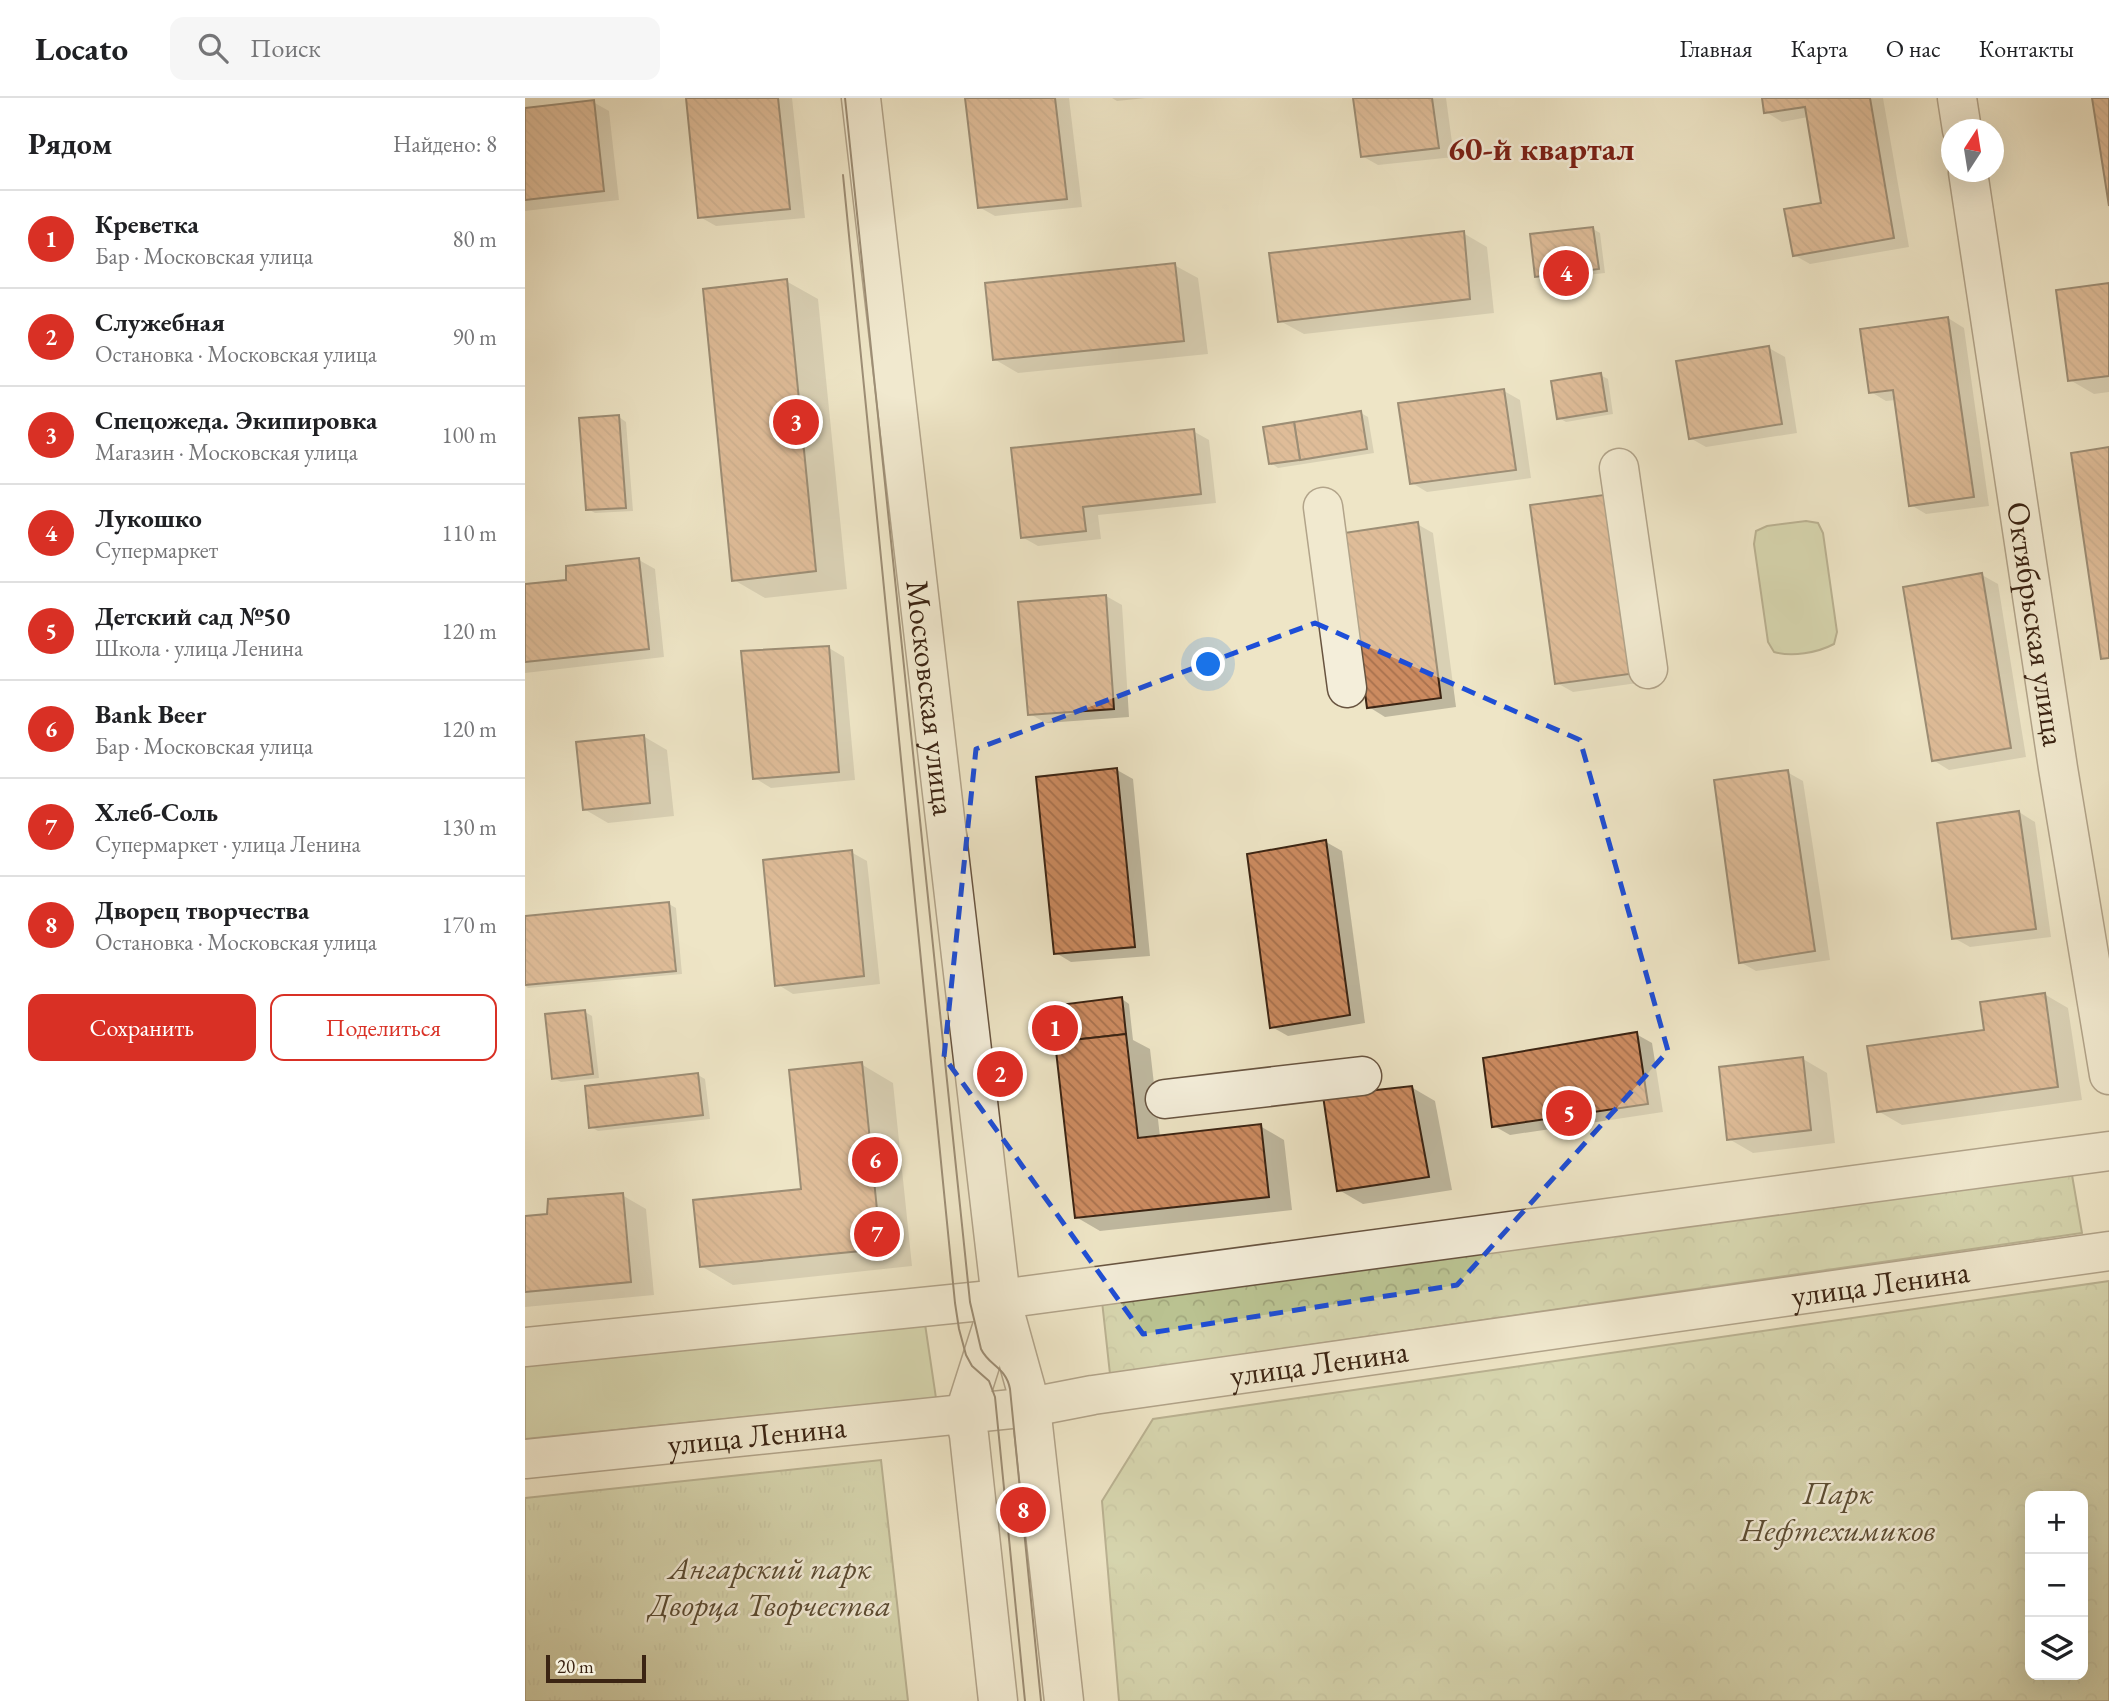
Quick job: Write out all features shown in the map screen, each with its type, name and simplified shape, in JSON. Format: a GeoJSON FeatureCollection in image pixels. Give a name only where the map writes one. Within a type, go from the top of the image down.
{"type":"FeatureCollection","features":[{"type":"Feature","properties":{"kind":"street","name":"Московская улица"},"geometry":{"type":"LineString","coordinates":[[861,98],[1001,1299],[1031,1407],[1064,1701]]}},
{"type":"Feature","properties":{"kind":"street"},"geometry":{"type":"LineString","coordinates":[[1957,98],[1960,119]]}},
{"type":"Feature","properties":{"kind":"street","name":"Октябрьская улица"},"geometry":{"type":"LineString","coordinates":[[1970,182],[2058,768],[2109,1075]]}},
{"type":"Feature","properties":{"kind":"street"},"geometry":{"type":"LineString","coordinates":[[1619,468],[1648,669]]}},
{"type":"Feature","properties":{"kind":"street"},"geometry":{"type":"LineString","coordinates":[[1323,507],[1347,688]]}},
{"type":"Feature","properties":{"kind":"street"},"geometry":{"type":"LineString","coordinates":[[1165,1099],[1362,1076]]}},
{"type":"Feature","properties":{"kind":"street"},"geometry":{"type":"LineString","coordinates":[[525,1347],[1001,1299],[2109,1152]]}},
{"type":"Feature","properties":{"kind":"street","name":"улица Ленина"},"geometry":{"type":"LineString","coordinates":[[525,1459],[1031,1407],[1093,1395],[2109,1251]]}},
{"type":"Feature","properties":{"kind":"street","name":"Московская улица"},"geometry":{"type":"LineString","coordinates":[[999,1701],[969,1435],[964,1415],[1001,1299]]}},
{"type":"Feature","properties":{"kind":"highlighted area"},"geometry":{"type":"Polygon","coordinates":[[[1315,623],[1580,740],[1668,1051],[1457,1285],[1143,1334],[944,1057],[976,749],[1315,623]]]}},
{"type":"Feature","properties":{"kind":"green space"},"geometry":{"type":"Polygon","coordinates":[[[1806,521],[1818,523],[1823,533],[1837,632],[1834,644],[1820,650],[1796,654],[1774,652],[1768,642],[1754,544],[1756,531],[1767,526],[1806,521]]]}},
{"type":"Feature","properties":{"kind":"green space"},"geometry":{"type":"Polygon","coordinates":[[[2072,1175],[2082,1233],[1110,1374],[1102,1301],[2072,1175]]]}},
{"type":"Feature","properties":{"kind":"green space","name":"Парк Нефтехимиков"},"geometry":{"type":"Polygon","coordinates":[[[2109,1281],[2109,1701],[1119,1701],[1102,1501],[1153,1419],[2109,1281]]]}},
{"type":"Feature","properties":{"kind":"green space"},"geometry":{"type":"Polygon","coordinates":[[[925,1324],[936,1398],[525,1439],[525,1365],[925,1324]]]}},
{"type":"Feature","properties":{"kind":"green space","name":"Ангарский парк Дворца Творчества"},"geometry":{"type":"Polygon","coordinates":[[[881,1460],[908,1701],[525,1701],[525,1498],[881,1460]]]}},
{"type":"Feature","properties":{"kind":"building"},"geometry":{"type":"Polygon","coordinates":[[[686,98],[778,98],[790,209],[698,218],[686,98]]]}},
{"type":"Feature","properties":{"kind":"building"},"geometry":{"type":"Polygon","coordinates":[[[965,98],[1055,98],[1067,199],[978,208],[965,98]]]}},
{"type":"Feature","properties":{"kind":"building"},"geometry":{"type":"Polygon","coordinates":[[[1353,98],[1432,98],[1439,148],[1361,157],[1353,98]]]}},
{"type":"Feature","properties":{"kind":"building"},"geometry":{"type":"Polygon","coordinates":[[[1762,98],[1870,98],[1894,238],[1793,256],[1784,209],[1821,203],[1805,107],[1764,113],[1762,98]]]}},
{"type":"Feature","properties":{"kind":"building"},"geometry":{"type":"Polygon","coordinates":[[[2092,98],[2109,98],[2109,206],[2092,98]]]}},
{"type":"Feature","properties":{"kind":"building"},"geometry":{"type":"Polygon","coordinates":[[[594,100],[604,191],[525,200],[525,108],[594,100]]]}},
{"type":"Feature","properties":{"kind":"building"},"geometry":{"type":"Polygon","coordinates":[[[1593,227],[1599,269],[1535,277],[1530,234],[1593,227]]]}},
{"type":"Feature","properties":{"kind":"building"},"geometry":{"type":"Polygon","coordinates":[[[1464,231],[1470,299],[1278,322],[1269,253],[1464,231]]]}},
{"type":"Feature","properties":{"kind":"building"},"geometry":{"type":"Polygon","coordinates":[[[1175,263],[1184,341],[993,360],[985,283],[1175,263]]]}},
{"type":"Feature","properties":{"kind":"building"},"geometry":{"type":"Polygon","coordinates":[[[787,279],[816,571],[732,581],[703,289],[787,279]]]}},
{"type":"Feature","properties":{"kind":"building"},"geometry":{"type":"Polygon","coordinates":[[[2109,283],[2109,376],[2068,381],[2056,290],[2109,283]]]}},
{"type":"Feature","properties":{"kind":"building"},"geometry":{"type":"Polygon","coordinates":[[[1948,317],[1974,497],[1909,506],[1893,390],[1869,393],[1860,329],[1948,317]]]}},
{"type":"Feature","properties":{"kind":"building"},"geometry":{"type":"Polygon","coordinates":[[[1769,346],[1782,424],[1689,439],[1676,361],[1769,346]]]}},
{"type":"Feature","properties":{"kind":"building"},"geometry":{"type":"Polygon","coordinates":[[[1601,373],[1607,411],[1557,419],[1551,381],[1601,373]]]}},
{"type":"Feature","properties":{"kind":"building"},"geometry":{"type":"Polygon","coordinates":[[[1504,389],[1516,470],[1410,484],[1398,403],[1504,389]]]}},
{"type":"Feature","properties":{"kind":"building"},"geometry":{"type":"Polygon","coordinates":[[[1361,411],[1367,449],[1300,460],[1294,422],[1361,411]]]}},
{"type":"Feature","properties":{"kind":"building"},"geometry":{"type":"Polygon","coordinates":[[[619,415],[626,508],[586,510],[579,418],[619,415]]]}},
{"type":"Feature","properties":{"kind":"building"},"geometry":{"type":"Polygon","coordinates":[[[1294,422],[1300,460],[1269,464],[1263,427],[1294,422]]]}},
{"type":"Feature","properties":{"kind":"building"},"geometry":{"type":"Polygon","coordinates":[[[1194,429],[1201,494],[1083,507],[1086,531],[1021,538],[1011,448],[1194,429]]]}},
{"type":"Feature","properties":{"kind":"building"},"geometry":{"type":"Polygon","coordinates":[[[2109,447],[2109,658],[2101,659],[2071,453],[2109,447]]]}},
{"type":"Feature","properties":{"kind":"building"},"geometry":{"type":"Polygon","coordinates":[[[1611,494],[1637,673],[1555,684],[1530,505],[1611,494]]]}},
{"type":"Feature","properties":{"kind":"building"},"geometry":{"type":"Polygon","coordinates":[[[1418,522],[1441,698],[1367,708],[1344,533],[1418,522]]]}},
{"type":"Feature","properties":{"kind":"building"},"geometry":{"type":"Polygon","coordinates":[[[639,558],[649,649],[525,662],[525,584],[566,580],[566,566],[639,558]]]}},
{"type":"Feature","properties":{"kind":"building"},"geometry":{"type":"Polygon","coordinates":[[[1982,573],[2011,748],[1932,761],[1903,587],[1982,573]]]}},
{"type":"Feature","properties":{"kind":"building"},"geometry":{"type":"Polygon","coordinates":[[[1106,595],[1114,709],[1028,715],[1018,602],[1106,595]]]}},
{"type":"Feature","properties":{"kind":"building"},"geometry":{"type":"Polygon","coordinates":[[[829,646],[839,772],[753,779],[741,651],[829,646]]]}},
{"type":"Feature","properties":{"kind":"building"},"geometry":{"type":"Polygon","coordinates":[[[644,735],[650,803],[583,810],[576,742],[644,735]]]}},
{"type":"Feature","properties":{"kind":"building"},"geometry":{"type":"Polygon","coordinates":[[[1117,768],[1135,947],[1054,954],[1036,777],[1117,768]]]}},
{"type":"Feature","properties":{"kind":"building"},"geometry":{"type":"Polygon","coordinates":[[[1788,770],[1815,951],[1739,963],[1714,780],[1788,770]]]}},
{"type":"Feature","properties":{"kind":"building"},"geometry":{"type":"Polygon","coordinates":[[[2019,811],[2036,929],[1952,939],[1937,823],[2019,811]]]}},
{"type":"Feature","properties":{"kind":"building"},"geometry":{"type":"Polygon","coordinates":[[[1326,840],[1350,1015],[1270,1028],[1247,854],[1326,840]]]}},
{"type":"Feature","properties":{"kind":"building"},"geometry":{"type":"Polygon","coordinates":[[[852,850],[864,976],[775,986],[763,860],[852,850]]]}},
{"type":"Feature","properties":{"kind":"building"},"geometry":{"type":"Polygon","coordinates":[[[669,902],[676,971],[525,985],[525,916],[669,902]]]}},
{"type":"Feature","properties":{"kind":"building"},"geometry":{"type":"Polygon","coordinates":[[[2045,993],[2058,1087],[1877,1112],[1867,1046],[1984,1030],[1980,1002],[2045,993]]]}},
{"type":"Feature","properties":{"kind":"building"},"geometry":{"type":"Polygon","coordinates":[[[1122,997],[1126,1034],[1055,1042],[1051,1006],[1122,997]]]}},
{"type":"Feature","properties":{"kind":"building"},"geometry":{"type":"Polygon","coordinates":[[[585,1010],[593,1074],[552,1079],[545,1014],[585,1010]]]}},
{"type":"Feature","properties":{"kind":"building"},"geometry":{"type":"Polygon","coordinates":[[[1637,1032],[1648,1104],[1492,1127],[1483,1058],[1637,1032]]]}},
{"type":"Feature","properties":{"kind":"building"},"geometry":{"type":"Polygon","coordinates":[[[1126,1034],[1138,1138],[1261,1124],[1269,1197],[1075,1218],[1055,1042],[1126,1034]]]}},
{"type":"Feature","properties":{"kind":"building"},"geometry":{"type":"Polygon","coordinates":[[[1803,1057],[1811,1130],[1727,1140],[1719,1067],[1803,1057]]]}},
{"type":"Feature","properties":{"kind":"building"},"geometry":{"type":"Polygon","coordinates":[[[862,1062],[881,1249],[700,1267],[693,1200],[801,1189],[789,1070],[862,1062]]]}},
{"type":"Feature","properties":{"kind":"building"},"geometry":{"type":"Polygon","coordinates":[[[698,1073],[703,1115],[589,1128],[585,1086],[698,1073]]]}},
{"type":"Feature","properties":{"kind":"building"},"geometry":{"type":"Polygon","coordinates":[[[1412,1086],[1429,1177],[1337,1191],[1323,1096],[1412,1086]]]}},
{"type":"Feature","properties":{"kind":"building"},"geometry":{"type":"Polygon","coordinates":[[[623,1193],[631,1282],[525,1292],[525,1216],[547,1214],[548,1199],[623,1193]]]}},
{"type":"Feature","properties":{"kind":"tram line"},"geometry":{"type":"LineString","coordinates":[[845,98],[970,1302],[981,1349],[1005,1376],[1010,1389],[1041,1701]]}},
{"type":"Feature","properties":{"kind":"tram line"},"geometry":{"type":"LineString","coordinates":[[843,175],[955,1303],[966,1355],[972,1366],[989,1381],[995,1397],[1025,1701]]}},
{"type":"Feature","properties":{"kind":"place","name":"Лукошко"},"geometry":{"type":"Point","coordinates":[1566,273]}},
{"type":"Feature","properties":{"kind":"place","name":"Спецожеда. Экипировка"},"geometry":{"type":"Point","coordinates":[796,422]}},
{"type":"Feature","properties":{"kind":"place","name":"Креветка"},"geometry":{"type":"Point","coordinates":[1055,1028]}},
{"type":"Feature","properties":{"kind":"place","name":"Служебная"},"geometry":{"type":"Point","coordinates":[1000,1074]}},
{"type":"Feature","properties":{"kind":"place","name":"Детский сад №50"},"geometry":{"type":"Point","coordinates":[1569,1113]}},
{"type":"Feature","properties":{"kind":"place","name":"Bank Beer"},"geometry":{"type":"Point","coordinates":[875,1160]}},
{"type":"Feature","properties":{"kind":"place","name":"Хлеб-Соль"},"geometry":{"type":"Point","coordinates":[877,1234]}},
{"type":"Feature","properties":{"kind":"place","name":"Дворец творчества"},"geometry":{"type":"Point","coordinates":[1023,1510]}},
{"type":"Feature","properties":{"kind":"district","name":"60-й квартал"},"geometry":{"type":"Point","coordinates":[1541,148]}}]}
